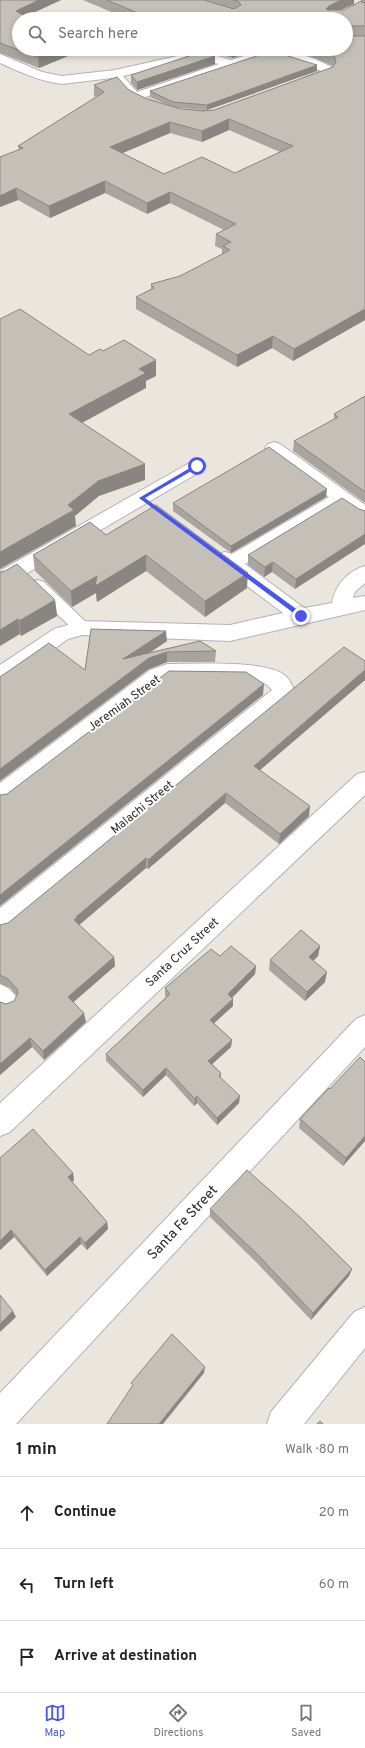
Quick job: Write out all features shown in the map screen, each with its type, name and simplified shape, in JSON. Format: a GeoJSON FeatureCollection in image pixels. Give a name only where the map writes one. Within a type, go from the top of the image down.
{"type":"FeatureCollection","features":[{"type":"Feature","properties":{"kind":"street"},"geometry":{"type":"LineString","coordinates":[[0,58],[39,76],[54,80],[71,80],[115,74],[195,56],[204,56],[230,64]]}},
{"type":"Feature","properties":{"kind":"street"},"geometry":{"type":"LineString","coordinates":[[135,97],[256,56]]}},
{"type":"Feature","properties":{"kind":"street"},"geometry":{"type":"LineString","coordinates":[[293,56],[328,70],[328,73],[324,76],[295,86]]}},
{"type":"Feature","properties":{"kind":"street"},"geometry":{"type":"LineString","coordinates":[[115,74],[135,97],[162,109]]}},
{"type":"Feature","properties":{"kind":"street"},"geometry":{"type":"LineString","coordinates":[[274,448],[365,514]]}},
{"type":"Feature","properties":{"kind":"street"},"geometry":{"type":"LineString","coordinates":[[0,580],[20,568],[148,503],[197,466]]}},
{"type":"Feature","properties":{"kind":"street"},"geometry":{"type":"LineString","coordinates":[[231,564],[342,498]]}},
{"type":"Feature","properties":{"kind":"street"},"geometry":{"type":"LineString","coordinates":[[212,550],[301,616]]}},
{"type":"Feature","properties":{"kind":"street"},"geometry":{"type":"LineString","coordinates":[[341,608],[342,594],[347,586],[365,574]]}},
{"type":"Feature","properties":{"kind":"street"},"geometry":{"type":"LineString","coordinates":[[0,676],[61,634],[82,628],[230,633],[365,603]]}},
{"type":"Feature","properties":{"kind":"street","name":"Jeremiah Street"},"geometry":{"type":"LineString","coordinates":[[0,796],[158,676],[167,672],[258,673],[272,676],[282,684],[284,692]]}},
{"type":"Feature","properties":{"kind":"street","name":"Malachi Street"},"geometry":{"type":"LineString","coordinates":[[0,922],[284,692]]}},
{"type":"Feature","properties":{"kind":"street","name":"Santa Cruz Street"},"geometry":{"type":"LineString","coordinates":[[0,1122],[365,781]]}},
{"type":"Feature","properties":{"kind":"street","name":"Santa Fe Street"},"geometry":{"type":"LineString","coordinates":[[0,1417],[365,1028]]}},
{"type":"Feature","properties":{"kind":"street"},"geometry":{"type":"LineString","coordinates":[[283,1424],[365,1323]]}},
{"type":"Feature","properties":{"kind":"lane"},"geometry":{"type":"LineString","coordinates":[[20,568],[82,628]]}},
{"type":"Feature","properties":{"kind":"building"},"geometry":{"type":"Polygon","coordinates":[[[0,0],[39,0],[16,11],[18,12],[12,12],[12,47],[0,43],[0,0]]]}},
{"type":"Feature","properties":{"kind":"building"},"geometry":{"type":"Polygon","coordinates":[[[107,0],[204,0],[234,9],[241,5],[238,1],[233,0],[341,0],[326,9],[344,10],[365,0],[365,2],[361,2],[365,3],[365,26],[353,26],[353,12],[136,12],[107,0]]]}},
{"type":"Feature","properties":{"kind":"building"},"geometry":{"type":"Polygon","coordinates":[[[353,36],[365,36],[365,309],[294,349],[273,336],[237,355],[136,297],[154,288],[151,284],[180,276],[230,250],[223,246],[231,242],[216,234],[236,224],[170,192],[147,203],[105,181],[49,206],[16,188],[0,196],[0,157],[23,148],[18,146],[104,92],[94,85],[117,77],[129,90],[147,99],[181,109],[204,111],[214,110],[333,67],[336,62],[334,56],[353,56],[353,36]],[[229,119],[202,131],[170,122],[110,147],[164,174],[202,157],[235,173],[293,146],[229,119]]]}},
{"type":"Feature","properties":{"kind":"building"},"geometry":{"type":"Polygon","coordinates":[[[189,56],[215,56],[137,82],[131,75],[189,56]]]}},
{"type":"Feature","properties":{"kind":"building"},"geometry":{"type":"Polygon","coordinates":[[[257,56],[288,56],[317,65],[207,105],[173,102],[150,91],[257,56]]]}},
{"type":"Feature","properties":{"kind":"building"},"geometry":{"type":"Polygon","coordinates":[[[20,309],[89,355],[100,349],[103,351],[124,340],[156,360],[139,369],[146,373],[69,414],[145,464],[98,481],[68,505],[74,510],[0,552],[0,319],[20,309]]]}},
{"type":"Feature","properties":{"kind":"building"},"geometry":{"type":"Polygon","coordinates":[[[365,396],[365,492],[294,441],[338,417],[334,414],[365,396]]]}},
{"type":"Feature","properties":{"kind":"building"},"geometry":{"type":"Polygon","coordinates":[[[269,447],[327,489],[231,546],[173,503],[269,447]]]}},
{"type":"Feature","properties":{"kind":"building"},"geometry":{"type":"Polygon","coordinates":[[[342,498],[359,509],[365,511],[365,534],[296,579],[273,562],[265,567],[248,555],[342,498]]]}},
{"type":"Feature","properties":{"kind":"building"},"geometry":{"type":"Polygon","coordinates":[[[156,505],[248,573],[205,601],[146,555],[95,586],[97,576],[71,591],[33,555],[90,522],[106,535],[156,505]]]}},
{"type":"Feature","properties":{"kind":"building"},"geometry":{"type":"Polygon","coordinates":[[[17,564],[55,600],[0,630],[0,572],[5,571],[17,564]]]}},
{"type":"Feature","properties":{"kind":"building"},"geometry":{"type":"Polygon","coordinates":[[[91,629],[166,631],[123,659],[200,641],[216,651],[167,652],[149,658],[0,769],[0,677],[49,643],[85,670],[91,629]]]}},
{"type":"Feature","properties":{"kind":"building"},"geometry":{"type":"Polygon","coordinates":[[[344,647],[365,661],[365,670],[254,766],[310,806],[280,834],[226,793],[148,860],[146,858],[74,920],[114,957],[68,997],[84,1013],[43,1051],[30,1038],[0,1064],[0,1002],[6,1004],[14,1001],[18,993],[17,989],[8,979],[0,975],[0,925],[8,923],[344,647]]]}},
{"type":"Feature","properties":{"kind":"building"},"geometry":{"type":"Polygon","coordinates":[[[169,671],[246,672],[264,684],[0,895],[0,795],[7,794],[169,671]]]}},
{"type":"Feature","properties":{"kind":"building"},"geometry":{"type":"Polygon","coordinates":[[[301,930],[320,946],[309,957],[327,972],[307,992],[270,960],[301,930]]]}},
{"type":"Feature","properties":{"kind":"building"},"geometry":{"type":"Polygon","coordinates":[[[231,946],[256,966],[228,994],[233,999],[210,1020],[232,1040],[208,1061],[221,1073],[219,1076],[240,1096],[217,1118],[197,1096],[195,1099],[166,1068],[143,1090],[106,1054],[170,994],[165,988],[211,949],[220,956],[231,946]]]}},
{"type":"Feature","properties":{"kind":"building"},"geometry":{"type":"Polygon","coordinates":[[[360,1057],[365,1062],[365,1136],[346,1158],[300,1119],[360,1057]]]}},
{"type":"Feature","properties":{"kind":"building"},"geometry":{"type":"Polygon","coordinates":[[[33,1129],[73,1173],[68,1177],[107,1222],[85,1243],[80,1237],[45,1270],[11,1230],[0,1241],[0,1158],[33,1129]]]}},
{"type":"Feature","properties":{"kind":"building"},"geometry":{"type":"Polygon","coordinates":[[[247,1170],[301,1218],[352,1269],[313,1313],[258,1255],[210,1209],[247,1170]]]}},
{"type":"Feature","properties":{"kind":"building"},"geometry":{"type":"Polygon","coordinates":[[[0,1295],[13,1311],[0,1324],[0,1295]]]}},
{"type":"Feature","properties":{"kind":"building"},"geometry":{"type":"Polygon","coordinates":[[[172,1334],[205,1367],[159,1424],[107,1424],[133,1385],[131,1383],[172,1334]]]}},
{"type":"Feature","properties":{"kind":"route"},"geometry":{"type":"LineString","coordinates":[[197,466],[141,498],[301,616]]}}]}
